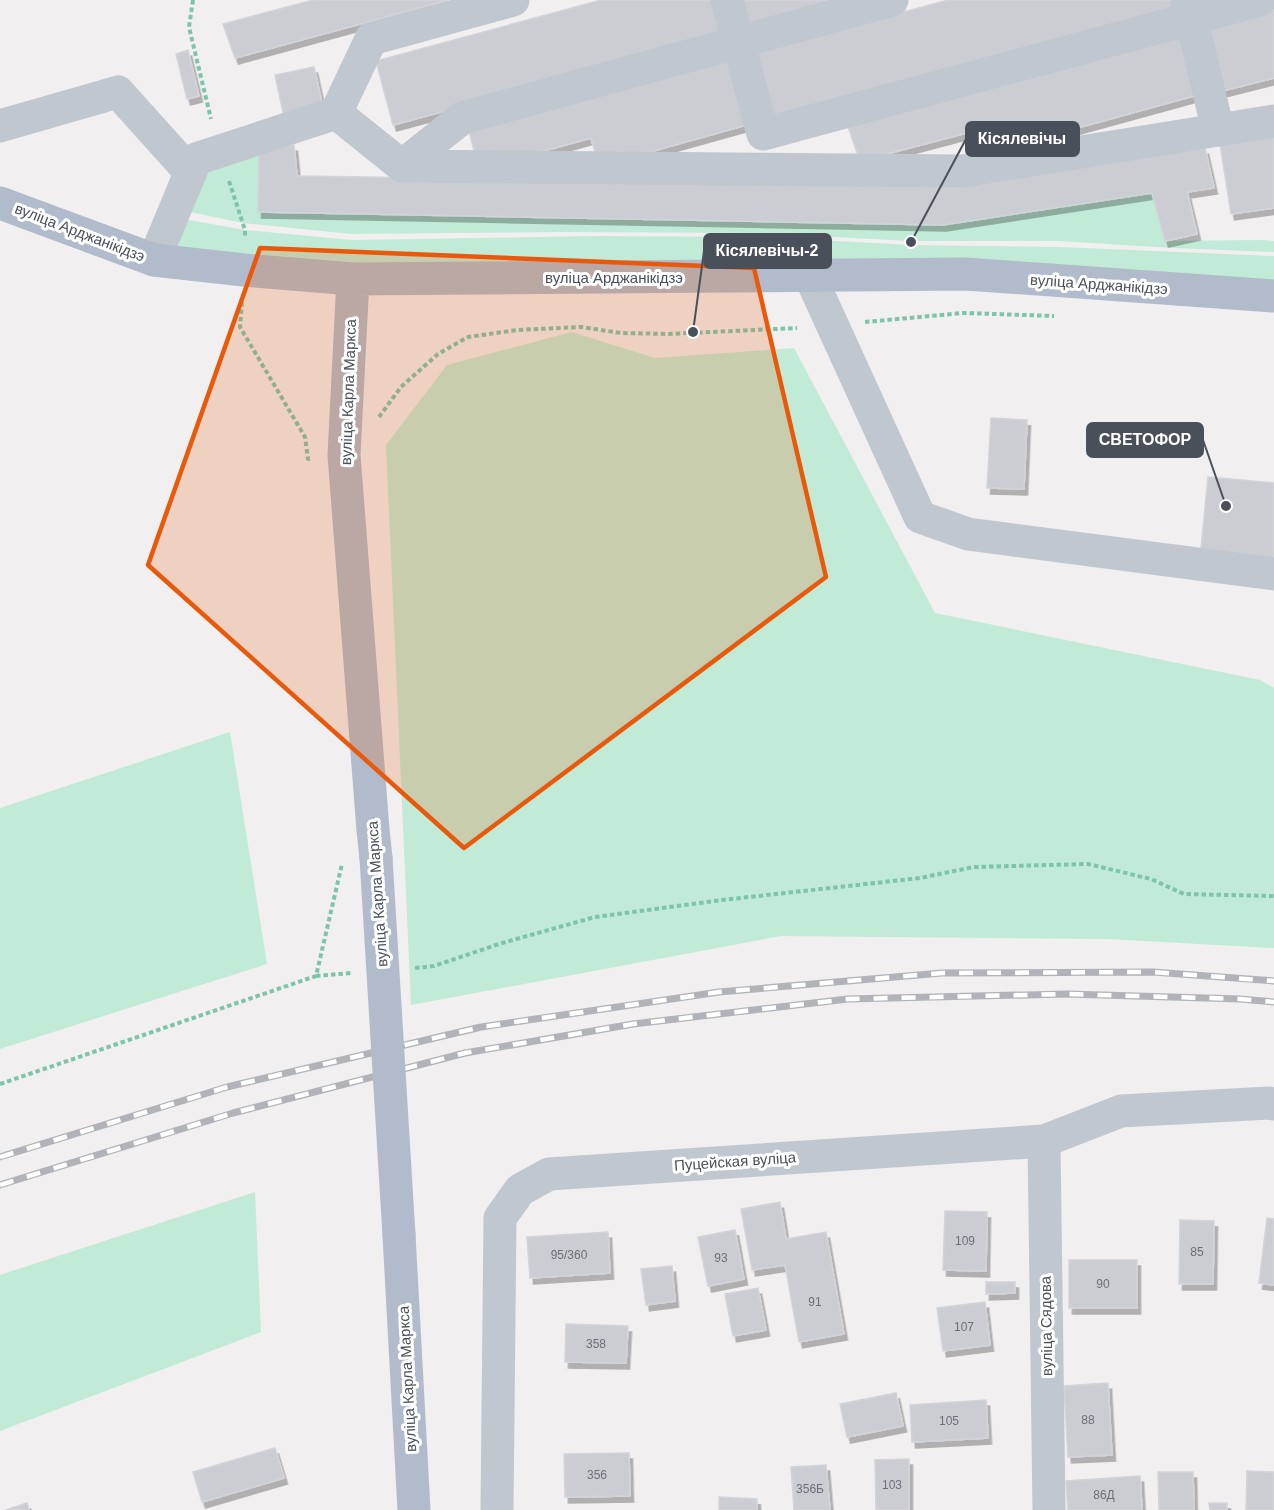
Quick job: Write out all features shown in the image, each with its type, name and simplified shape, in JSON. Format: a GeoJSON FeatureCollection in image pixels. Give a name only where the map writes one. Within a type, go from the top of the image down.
{"type":"FeatureCollection","features":[{"type":"Feature","properties":{"kind":"main road","name":"вуліца Арджанікідзэ"},"geometry":{"type":"LineString","coordinates":[[0,203],[154,260],[353,279],[966,274],[1274,296]]}},
{"type":"Feature","properties":{"kind":"main road","name":"вуліца Карла Маркса"},"geometry":{"type":"LineString","coordinates":[[353,279],[344,455],[374,844],[414,1510]]}},
{"type":"Feature","properties":{"kind":"street"},"geometry":{"type":"LineString","coordinates":[[154,260],[196,159],[336,113],[371,39],[513,0]]}},
{"type":"Feature","properties":{"kind":"street"},"geometry":{"type":"LineString","coordinates":[[727,0],[763,134],[763,169]]}},
{"type":"Feature","properties":{"kind":"street"},"geometry":{"type":"LineString","coordinates":[[402,166],[462,118],[892,0]]}},
{"type":"Feature","properties":{"kind":"street"},"geometry":{"type":"LineString","coordinates":[[763,134],[1190,9],[1260,0]]}},
{"type":"Feature","properties":{"kind":"street"},"geometry":{"type":"LineString","coordinates":[[1190,9],[1218,130]]}},
{"type":"Feature","properties":{"kind":"street"},"geometry":{"type":"LineString","coordinates":[[0,126],[118,92],[190,172]]}},
{"type":"Feature","properties":{"kind":"street"},"geometry":{"type":"LineString","coordinates":[[336,113],[402,166],[963,171],[1274,121]]}},
{"type":"Feature","properties":{"kind":"street"},"geometry":{"type":"LineString","coordinates":[[810,276],[920,517],[968,534],[1274,574]]}},
{"type":"Feature","properties":{"kind":"street","name":"Пуцейская вуліца"},"geometry":{"type":"LineString","coordinates":[[497,1510],[500,1218],[520,1190],[549,1173],[1044,1141],[1120,1111],[1274,1104]]}},
{"type":"Feature","properties":{"kind":"street","name":"вуліца Сядова"},"geometry":{"type":"LineString","coordinates":[[1044,1141],[1049,1510]]}},
{"type":"Feature","properties":{"kind":"path"},"geometry":{"type":"LineString","coordinates":[[194,0],[189,27],[219,151],[245,230],[240,327],[305,437],[308,459],[344,455]]}},
{"type":"Feature","properties":{"kind":"path"},"geometry":{"type":"LineString","coordinates":[[378,420],[401,387],[438,354],[468,337],[517,330],[581,327],[621,333],[668,334],[834,327],[888,319],[963,313],[1056,316]]}},
{"type":"Feature","properties":{"kind":"path"},"geometry":{"type":"LineString","coordinates":[[316,976],[344,852],[374,844]]}},
{"type":"Feature","properties":{"kind":"path"},"geometry":{"type":"LineString","coordinates":[[410,968],[434,966],[502,943],[596,917],[733,899],[920,879],[974,867],[1088,864],[1151,879],[1184,894],[1274,896]]}},
{"type":"Feature","properties":{"kind":"path"},"geometry":{"type":"LineString","coordinates":[[0,1084],[316,976],[351,973]]}},
{"type":"Feature","properties":{"kind":"highlighted area"},"geometry":{"type":"Polygon","coordinates":[[[260,248],[754,268],[826,577],[464,848],[148,565],[260,248]]]}},
{"type":"Feature","properties":{"kind":"green space"},"geometry":{"type":"Polygon","coordinates":[[[260,138],[258,212],[1152,193],[1165,241],[1274,241],[1274,252],[1057,241],[910,241],[761,233],[351,234],[243,223],[175,209],[196,159],[260,138]]]}},
{"type":"Feature","properties":{"kind":"green space"},"geometry":{"type":"Polygon","coordinates":[[[172,217],[245,230],[352,240],[596,236],[762,237],[910,245],[1060,247],[1274,256],[1274,296],[154,260],[172,217]]]}},
{"type":"Feature","properties":{"kind":"green space"},"geometry":{"type":"Polygon","coordinates":[[[572,332],[655,358],[794,348],[935,613],[1260,680],[1274,688],[1274,948],[1108,939],[781,936],[411,1005],[386,445],[447,365],[572,332]]]}},
{"type":"Feature","properties":{"kind":"green space"},"geometry":{"type":"Polygon","coordinates":[[[230,732],[267,964],[0,1049],[0,808],[230,732]]]}},
{"type":"Feature","properties":{"kind":"green space"},"geometry":{"type":"Polygon","coordinates":[[[255,1192],[261,1332],[0,1431],[0,1275],[255,1192]]]}},
{"type":"Feature","properties":{"kind":"building"},"geometry":{"type":"Polygon","coordinates":[[[313,0],[448,0],[235,58],[223,24],[313,0]]]}},
{"type":"Feature","properties":{"kind":"building"},"geometry":{"type":"Polygon","coordinates":[[[601,0],[715,0],[724,35],[393,125],[376,61],[601,0]]]}},
{"type":"Feature","properties":{"kind":"building"},"geometry":{"type":"Polygon","coordinates":[[[742,0],[867,0],[751,33],[742,0]]]}},
{"type":"Feature","properties":{"kind":"building"},"geometry":{"type":"Polygon","coordinates":[[[948,0],[1175,0],[1177,11],[769,120],[751,53],[948,0]]]}},
{"type":"Feature","properties":{"kind":"building"},"geometry":{"type":"Polygon","coordinates":[[[1274,10],[1274,78],[1218,92],[1201,29],[1274,10]]]}},
{"type":"Feature","properties":{"kind":"building"},"geometry":{"type":"Polygon","coordinates":[[[1184,33],[1201,94],[983,154],[974,131],[860,161],[847,124],[1184,33]]]}},
{"type":"Feature","properties":{"kind":"building"},"geometry":{"type":"Polygon","coordinates":[[[188,50],[199,96],[187,99],[176,54],[188,50]]]}},
{"type":"Feature","properties":{"kind":"building"},"geometry":{"type":"Polygon","coordinates":[[[731,58],[750,124],[599,166],[591,138],[507,161],[476,159],[469,131],[731,58]]]}},
{"type":"Feature","properties":{"kind":"building"},"geometry":{"type":"Polygon","coordinates":[[[314,67],[323,108],[284,117],[275,75],[314,67]]]}},
{"type":"Feature","properties":{"kind":"building"},"geometry":{"type":"Polygon","coordinates":[[[1274,136],[1274,208],[1231,214],[1220,144],[1274,136]]]}},
{"type":"Feature","properties":{"kind":"building"},"geometry":{"type":"Polygon","coordinates":[[[294,145],[297,176],[951,185],[1205,148],[1214,188],[1187,192],[1197,234],[1165,241],[1152,193],[943,225],[258,212],[259,148],[294,145]]]}},
{"type":"Feature","properties":{"kind":"building"},"geometry":{"type":"Polygon","coordinates":[[[991,418],[1027,420],[1024,489],[987,488],[991,418]]]}},
{"type":"Feature","properties":{"kind":"building"},"geometry":{"type":"Polygon","coordinates":[[[1208,477],[1274,483],[1274,566],[1200,559],[1208,477]]]}},
{"type":"Feature","properties":{"kind":"building"},"geometry":{"type":"Polygon","coordinates":[[[780,1202],[786,1239],[826,1232],[844,1334],[799,1342],[785,1265],[752,1270],[741,1209],[780,1202]]]}},
{"type":"Feature","properties":{"kind":"building"},"geometry":{"type":"Polygon","coordinates":[[[945,1211],[987,1212],[986,1271],[943,1270],[945,1211]]]}},
{"type":"Feature","properties":{"kind":"building"},"geometry":{"type":"Polygon","coordinates":[[[1267,1218],[1274,1219],[1274,1285],[1259,1283],[1267,1218]]]}},
{"type":"Feature","properties":{"kind":"building"},"geometry":{"type":"Polygon","coordinates":[[[1180,1220],[1214,1221],[1213,1284],[1179,1284],[1180,1220]]]}},
{"type":"Feature","properties":{"kind":"building"},"geometry":{"type":"Polygon","coordinates":[[[735,1230],[744,1279],[708,1286],[698,1237],[735,1230]]]}},
{"type":"Feature","properties":{"kind":"building"},"geometry":{"type":"Polygon","coordinates":[[[608,1232],[610,1273],[530,1278],[527,1237],[608,1232]]]}},
{"type":"Feature","properties":{"kind":"building"},"geometry":{"type":"Polygon","coordinates":[[[1069,1260],[1137,1260],[1137,1308],[1069,1308],[1069,1260]]]}},
{"type":"Feature","properties":{"kind":"building"},"geometry":{"type":"Polygon","coordinates":[[[672,1266],[675,1301],[646,1305],[641,1269],[672,1266]]]}},
{"type":"Feature","properties":{"kind":"building"},"geometry":{"type":"Polygon","coordinates":[[[986,1282],[1015,1282],[1015,1293],[986,1294],[986,1282]]]}},
{"type":"Feature","properties":{"kind":"building"},"geometry":{"type":"Polygon","coordinates":[[[758,1288],[766,1330],[733,1336],[725,1294],[758,1288]]]}},
{"type":"Feature","properties":{"kind":"building"},"geometry":{"type":"Polygon","coordinates":[[[985,1302],[990,1345],[943,1351],[937,1308],[985,1302]]]}},
{"type":"Feature","properties":{"kind":"building"},"geometry":{"type":"Polygon","coordinates":[[[566,1324],[628,1326],[626,1363],[565,1362],[566,1324]]]}},
{"type":"Feature","properties":{"kind":"building"},"geometry":{"type":"Polygon","coordinates":[[[1108,1383],[1112,1455],[1068,1457],[1064,1386],[1108,1383]]]}},
{"type":"Feature","properties":{"kind":"building"},"geometry":{"type":"Polygon","coordinates":[[[896,1393],[903,1426],[847,1437],[840,1404],[896,1393]]]}},
{"type":"Feature","properties":{"kind":"building"},"geometry":{"type":"Polygon","coordinates":[[[986,1400],[988,1438],[912,1442],[910,1405],[986,1400]]]}},
{"type":"Feature","properties":{"kind":"building"},"geometry":{"type":"Polygon","coordinates":[[[275,1448],[284,1478],[202,1502],[193,1472],[275,1448]]]}},
{"type":"Feature","properties":{"kind":"building"},"geometry":{"type":"Polygon","coordinates":[[[629,1453],[630,1496],[565,1497],[564,1454],[629,1453]]]}},
{"type":"Feature","properties":{"kind":"building"},"geometry":{"type":"Polygon","coordinates":[[[909,1459],[909,1510],[876,1510],[875,1460],[909,1459]]]}},
{"type":"Feature","properties":{"kind":"building"},"geometry":{"type":"Polygon","coordinates":[[[826,1465],[830,1510],[794,1510],[791,1467],[826,1465]]]}},
{"type":"Feature","properties":{"kind":"building"},"geometry":{"type":"Polygon","coordinates":[[[1247,1471],[1274,1472],[1274,1510],[1246,1510],[1247,1471]]]}},
{"type":"Feature","properties":{"kind":"building"},"geometry":{"type":"Polygon","coordinates":[[[1158,1472],[1193,1472],[1194,1510],[1159,1510],[1158,1472]]]}},
{"type":"Feature","properties":{"kind":"building"},"geometry":{"type":"Polygon","coordinates":[[[1140,1476],[1142,1510],[1068,1510],[1066,1481],[1140,1476]]]}},
{"type":"Feature","properties":{"kind":"building"},"geometry":{"type":"Polygon","coordinates":[[[719,1497],[757,1499],[757,1510],[719,1510],[719,1497]]]}},
{"type":"Feature","properties":{"kind":"building"},"geometry":{"type":"Polygon","coordinates":[[[27,1503],[29,1510],[6,1510],[27,1503]]]}},
{"type":"Feature","properties":{"kind":"building"},"geometry":{"type":"Polygon","coordinates":[[[1209,1503],[1227,1503],[1227,1510],[1210,1510],[1209,1503]]]}},
{"type":"Feature","properties":{"kind":"railway"},"geometry":{"type":"LineString","coordinates":[[0,1157],[227,1087],[481,1027],[719,992],[942,973],[1153,972],[1274,981]]}},
{"type":"Feature","properties":{"kind":"railway"},"geometry":{"type":"LineString","coordinates":[[0,1185],[233,1113],[465,1053],[633,1024],[848,999],[1067,994],[1274,1002]]}},
{"type":"Feature","properties":{"kind":"place","name":"Кісялевічы"},"geometry":{"type":"Point","coordinates":[911,242]}},
{"type":"Feature","properties":{"kind":"place","name":"Кісялевічы-2"},"geometry":{"type":"Point","coordinates":[693,332]}},
{"type":"Feature","properties":{"kind":"place","name":"СВЕТОФОР"},"geometry":{"type":"Point","coordinates":[1226,506]}}]}
